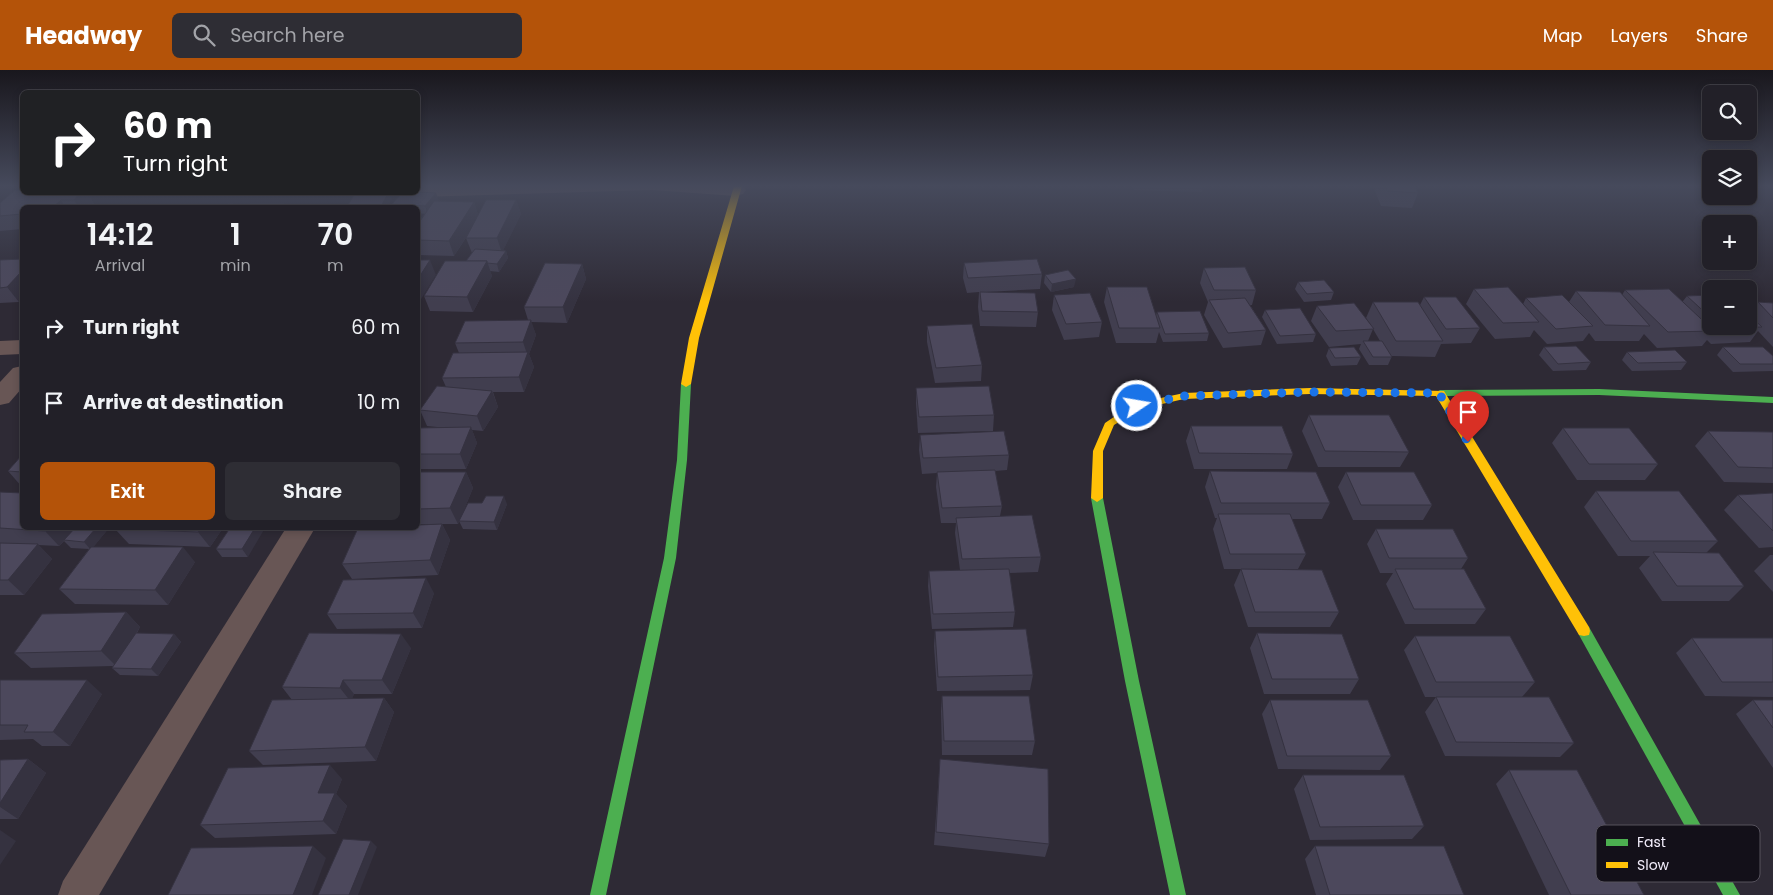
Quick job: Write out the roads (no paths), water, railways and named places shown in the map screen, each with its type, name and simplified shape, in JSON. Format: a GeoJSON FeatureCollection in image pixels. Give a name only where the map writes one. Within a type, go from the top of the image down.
{"type":"FeatureCollection","features":[{"type":"Feature","properties":{"kind":"street"},"geometry":{"type":"LineString","coordinates":[[598,895],[670,558],[682,460],[685,388],[694,338],[727,224]]}},
{"type":"Feature","properties":{"kind":"street"},"geometry":{"type":"LineString","coordinates":[[0,348],[20,347]]}},
{"type":"Feature","properties":{"kind":"street"},"geometry":{"type":"LineString","coordinates":[[0,396],[20,376]]}},
{"type":"Feature","properties":{"kind":"street"},"geometry":{"type":"LineString","coordinates":[[1178,895],[1132,681],[1096,492],[1098,451],[1110,423],[1137,406],[1184,396],[1310,392],[1599,392],[1770,404]]}},
{"type":"Feature","properties":{"kind":"street"},"geometry":{"type":"LineString","coordinates":[[1439,393],[1578,619],[1693,825]]}},
{"type":"Feature","properties":{"kind":"street"},"geometry":{"type":"LineString","coordinates":[[77,895],[300,530]]}},
{"type":"Feature","properties":{"kind":"street"},"geometry":{"type":"LineString","coordinates":[[1725,882],[1732,895]]}}]}
